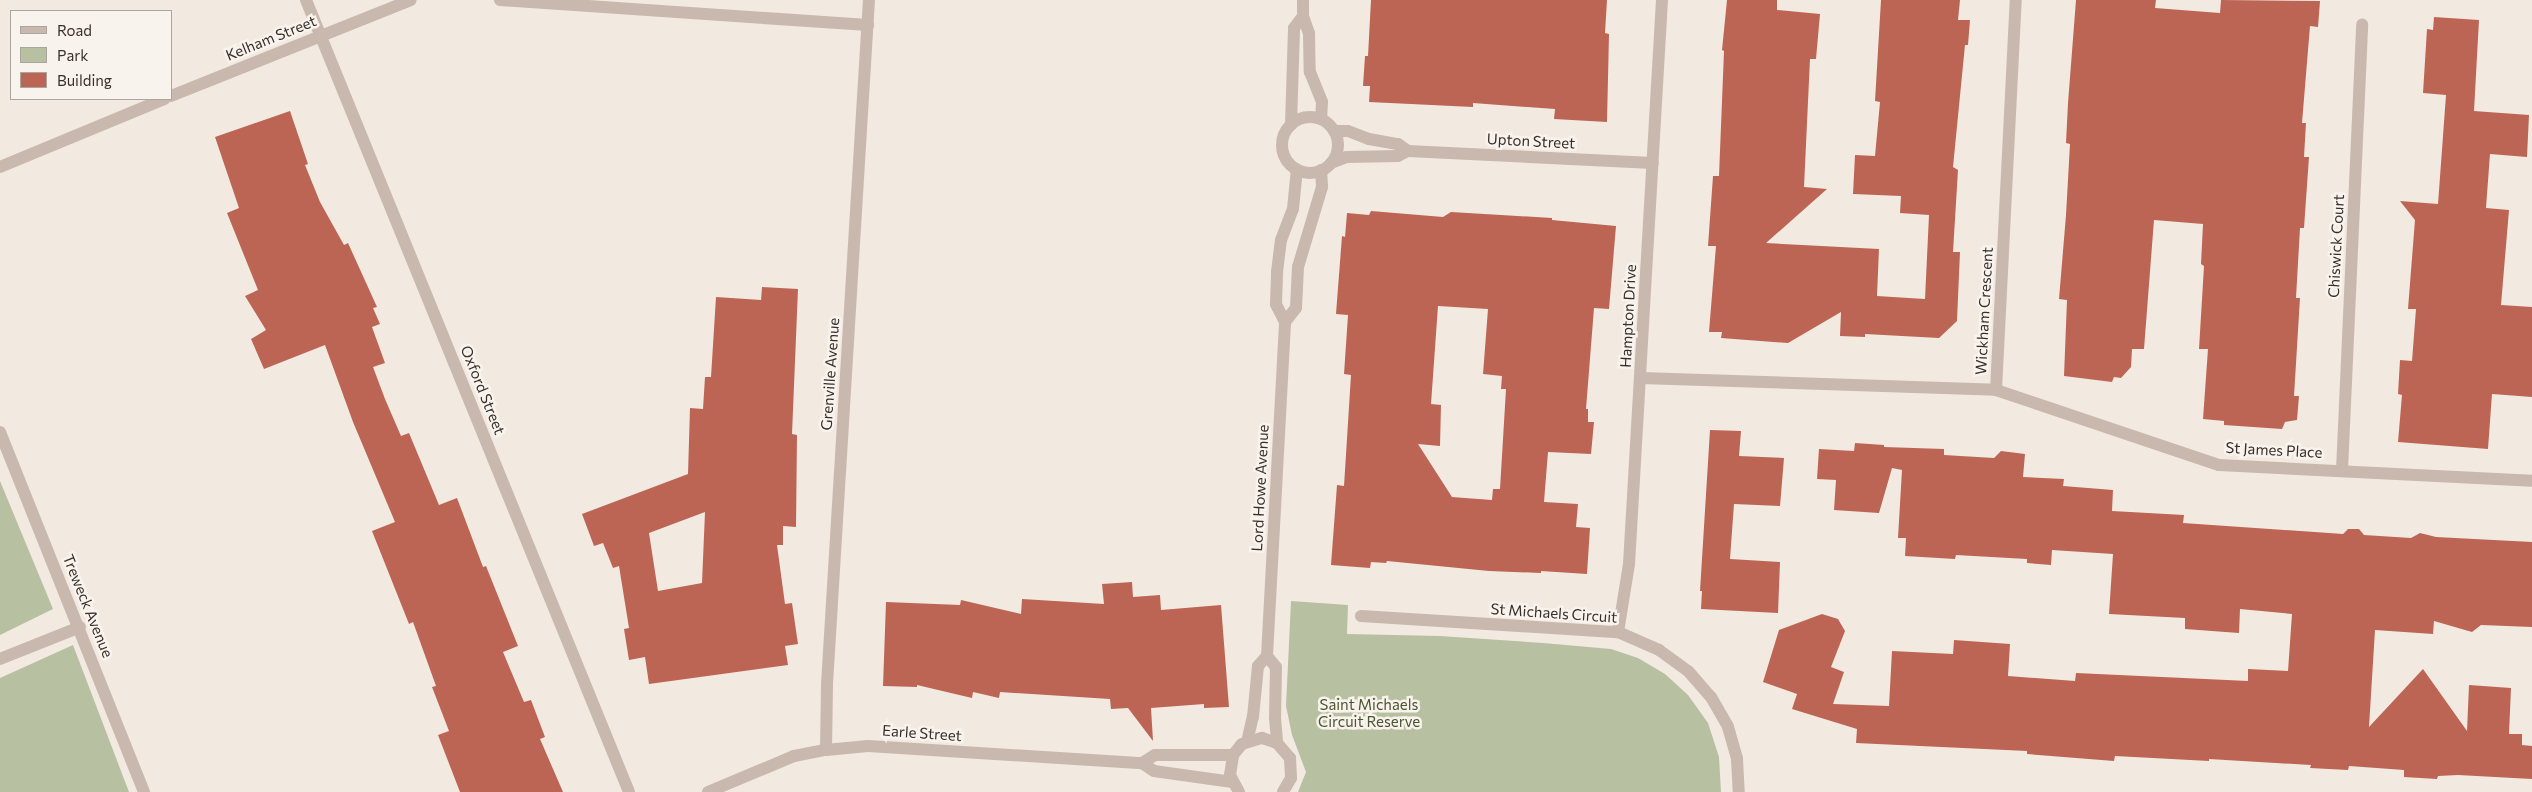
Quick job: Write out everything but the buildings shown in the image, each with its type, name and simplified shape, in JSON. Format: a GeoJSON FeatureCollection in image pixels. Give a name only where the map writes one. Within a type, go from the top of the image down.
{"type":"FeatureCollection","features":[{"type":"Feature","properties":{"kind":"street","name":"Oxford Street"},"geometry":{"type":"LineString","coordinates":[[306,0],[629,792]]}},
{"type":"Feature","properties":{"kind":"street","name":"Kelham Street"},"geometry":{"type":"LineString","coordinates":[[172,96],[320,35],[412,0]]}},
{"type":"Feature","properties":{"kind":"street"},"geometry":{"type":"LineString","coordinates":[[500,0],[868,25]]}},
{"type":"Feature","properties":{"kind":"street","name":"Grenville Avenue"},"geometry":{"type":"LineString","coordinates":[[826,750],[826,684],[869,0]]}},
{"type":"Feature","properties":{"kind":"street"},"geometry":{"type":"LineString","coordinates":[[1303,0],[1302,16],[1309,33],[1310,72],[1322,102],[1321,119]]}},
{"type":"Feature","properties":{"kind":"street","name":"Hampton Drive"},"geometry":{"type":"LineString","coordinates":[[1618,632],[1629,564],[1642,378],[1662,0]]}},
{"type":"Feature","properties":{"kind":"street","name":"Wickham Crescent"},"geometry":{"type":"LineString","coordinates":[[1642,378],[1996,390],[2016,0]]}},
{"type":"Feature","properties":{"kind":"street"},"geometry":{"type":"LineString","coordinates":[[1291,125],[1305,117],[1321,119],[1329,124],[1334,131],[1338,148],[1326,167],[1309,173],[1297,169],[1290,164],[1282,149],[1282,140],[1291,125],[1294,28],[1302,16]]}},
{"type":"Feature","properties":{"kind":"street","name":"Chiswick Court"},"geometry":{"type":"LineString","coordinates":[[2342,470],[2362,24]]}},
{"type":"Feature","properties":{"kind":"street"},"geometry":{"type":"LineString","coordinates":[[0,167],[162,100]]}},
{"type":"Feature","properties":{"kind":"street","name":"Upton Street"},"geometry":{"type":"LineString","coordinates":[[1334,131],[1348,131],[1369,139],[1398,144],[1408,151]]}},
{"type":"Feature","properties":{"kind":"street","name":"Upton Street"},"geometry":{"type":"LineString","coordinates":[[1326,167],[1347,157],[1398,156],[1408,151],[1653,163]]}},
{"type":"Feature","properties":{"kind":"street","name":"Lord Howe Avenue"},"geometry":{"type":"LineString","coordinates":[[1285,322],[1296,308],[1298,267],[1322,187],[1326,167]]}},
{"type":"Feature","properties":{"kind":"street","name":"Lord Howe Avenue"},"geometry":{"type":"LineString","coordinates":[[1247,742],[1253,718],[1258,666],[1267,656],[1285,322],[1276,304],[1281,240],[1293,209],[1297,169]]}},
{"type":"Feature","properties":{"kind":"street","name":"St James Place"},"geometry":{"type":"LineString","coordinates":[[1996,390],[2219,465],[2532,481]]}},
{"type":"Feature","properties":{"kind":"street","name":"Treweck Avenue"},"geometry":{"type":"LineString","coordinates":[[0,432],[80,627],[144,792]]}},
{"type":"Feature","properties":{"kind":"street","name":"St Michaels Circuit"},"geometry":{"type":"LineString","coordinates":[[1361,616],[1618,632],[1659,650],[1689,672],[1711,697],[1728,727],[1737,759],[1739,792]]}},
{"type":"Feature","properties":{"kind":"street"},"geometry":{"type":"LineString","coordinates":[[0,659],[80,627]]}},
{"type":"Feature","properties":{"kind":"street","name":"Lord Howe Avenue"},"geometry":{"type":"LineString","coordinates":[[1267,656],[1276,667],[1275,718],[1277,743]]}},
{"type":"Feature","properties":{"kind":"street"},"geometry":{"type":"LineString","coordinates":[[1236,787],[1230,768],[1233,755],[1247,742],[1262,738],[1277,743],[1287,752],[1292,765],[1291,778],[1283,792]]}},
{"type":"Feature","properties":{"kind":"street","name":"Earle Street"},"geometry":{"type":"LineString","coordinates":[[708,792],[794,756],[826,750],[868,746],[1142,763],[1154,771],[1236,787]]}},
{"type":"Feature","properties":{"kind":"street","name":"Earle Street"},"geometry":{"type":"LineString","coordinates":[[1142,763],[1155,755],[1233,755]]}},
{"type":"Feature","properties":{"kind":"green space"},"geometry":{"type":"Polygon","coordinates":[[[0,481],[53,609],[0,635],[0,481]]]}},
{"type":"Feature","properties":{"kind":"green space","name":"Saint Michaels Circuit Reserve"},"geometry":{"type":"Polygon","coordinates":[[[1291,601],[1348,605],[1347,634],[1440,636],[1543,643],[1611,649],[1638,658],[1665,674],[1688,695],[1708,723],[1719,757],[1721,792],[1298,792],[1306,772],[1292,735],[1286,706],[1291,601]]]}},
{"type":"Feature","properties":{"kind":"green space"},"geometry":{"type":"Polygon","coordinates":[[[73,645],[129,792],[0,792],[0,678],[73,645]]]}}]}
